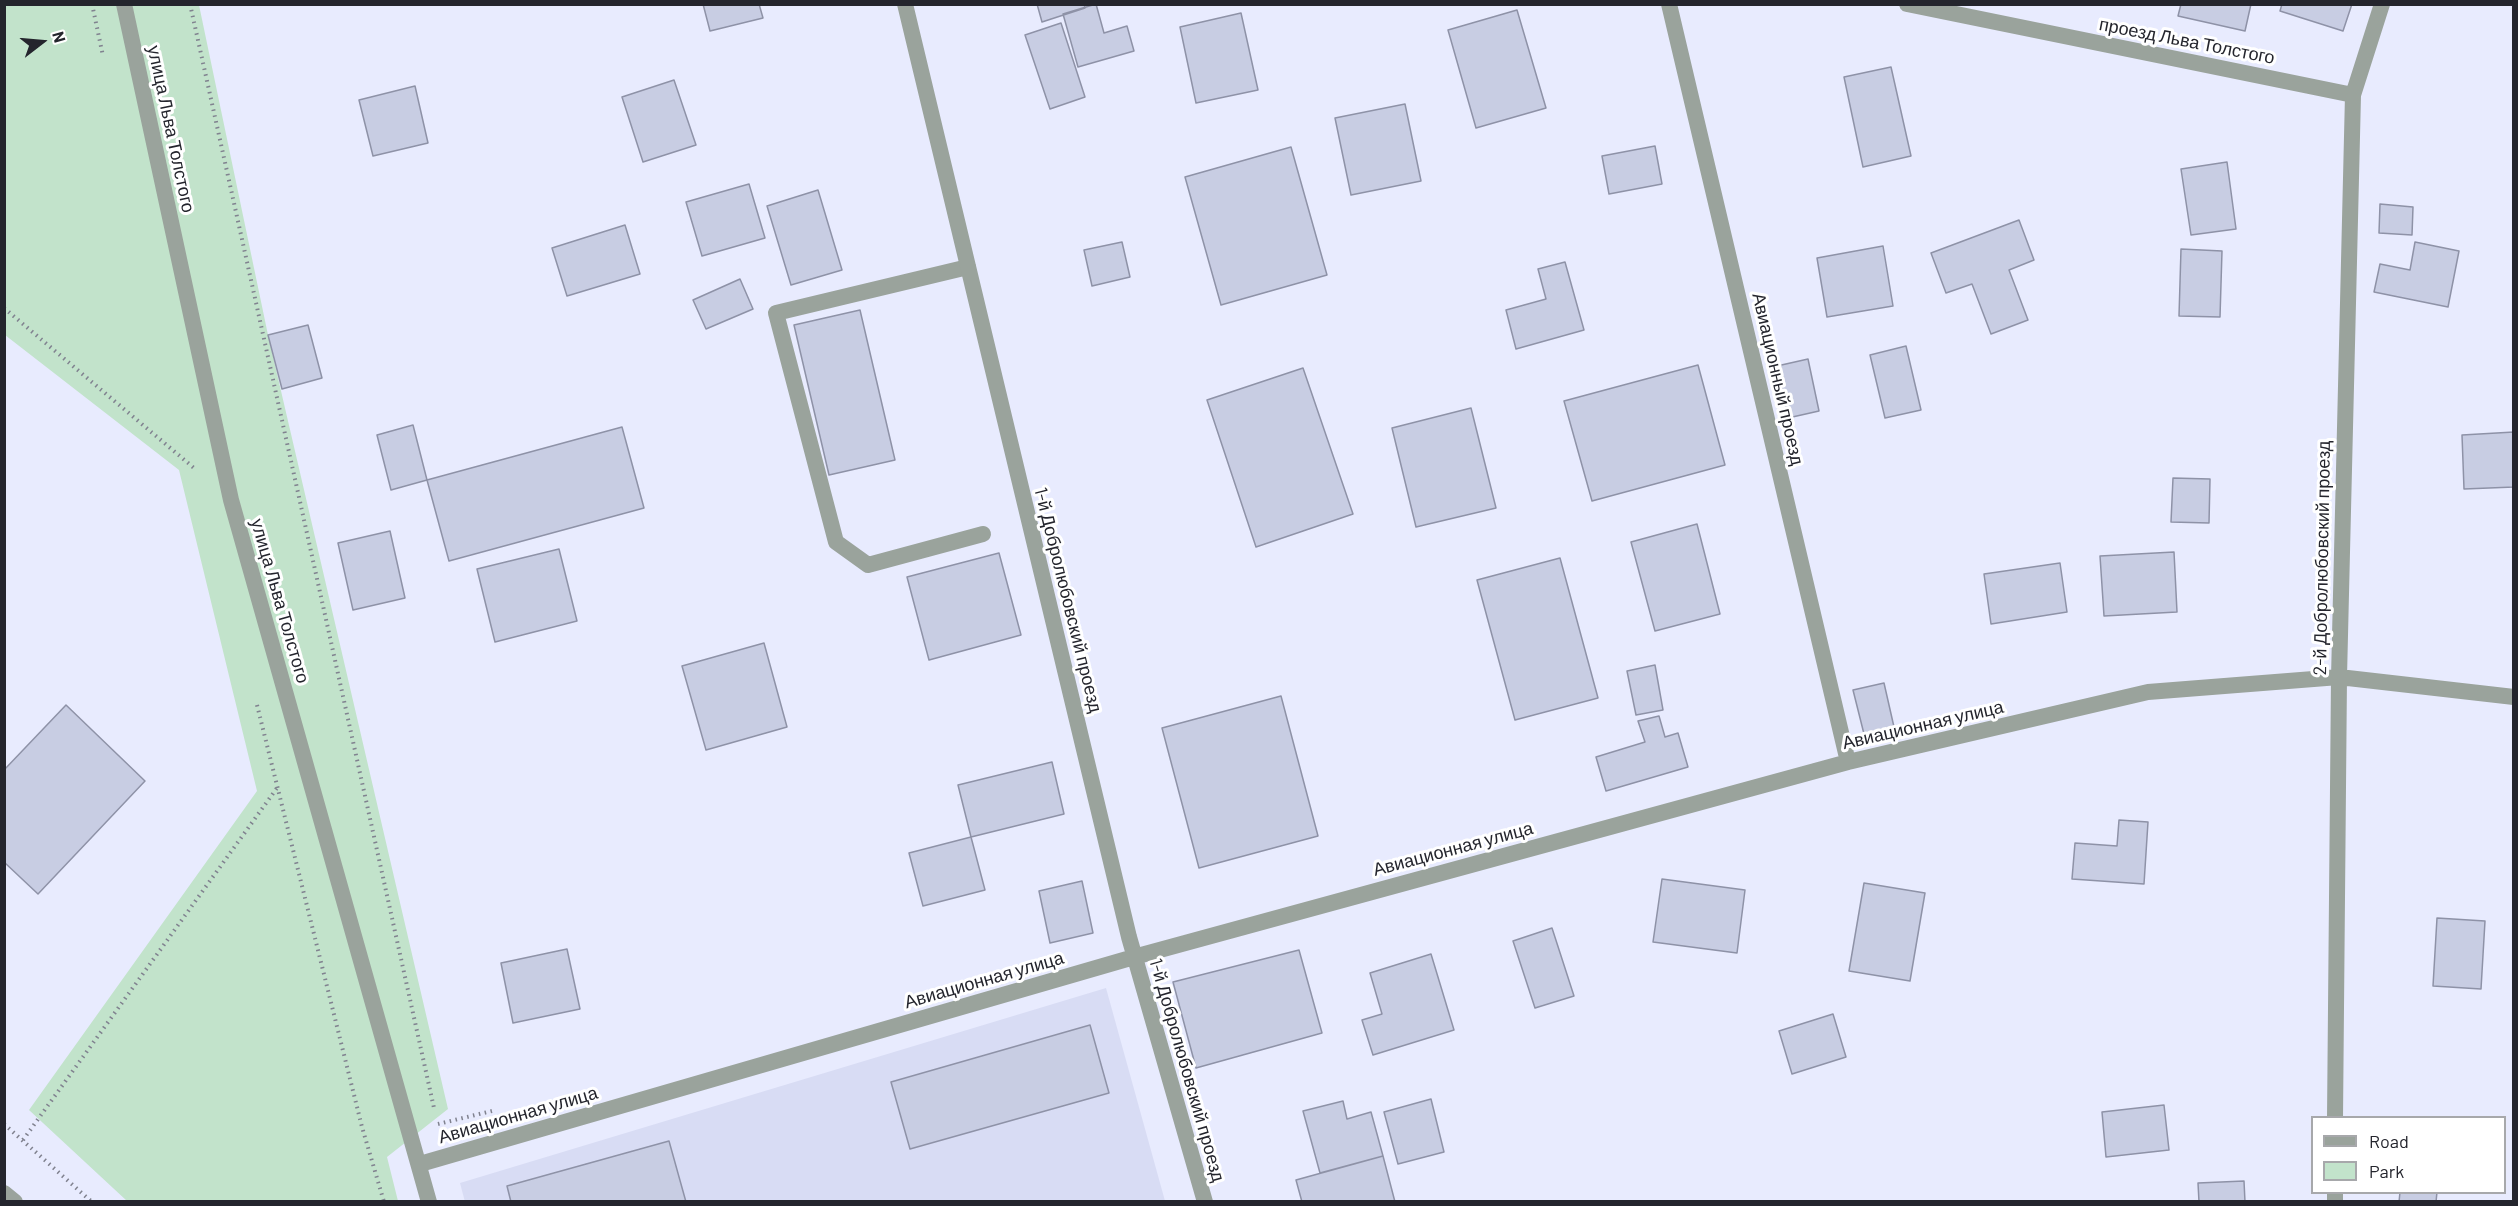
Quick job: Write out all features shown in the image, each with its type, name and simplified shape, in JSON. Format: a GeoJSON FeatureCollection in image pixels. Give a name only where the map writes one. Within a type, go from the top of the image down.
{"type":"FeatureCollection","features":[{"type":"Feature","properties":{"kind":"street","name":"улица Льва Толстого"},"geometry":{"type":"LineString","coordinates":[[124,4],[231,500],[429,1202]]}},
{"type":"Feature","properties":{"kind":"street","name":"1-й Добролюбовский проезд"},"geometry":{"type":"LineString","coordinates":[[905,4],[1134,957],[1204,1202]]}},
{"type":"Feature","properties":{"kind":"street","name":"Авиационный проезд"},"geometry":{"type":"LineString","coordinates":[[1669,4],[1848,762]]}},
{"type":"Feature","properties":{"kind":"street","name":"проезд Льва Толстого"},"geometry":{"type":"LineString","coordinates":[[1907,4],[2353,95]]}},
{"type":"Feature","properties":{"kind":"street","name":"2-й Добролюбовский проезд"},"geometry":{"type":"LineString","coordinates":[[2336,1116],[2339,676],[2353,95],[2382,4]]}},
{"type":"Feature","properties":{"kind":"street"},"geometry":{"type":"LineString","coordinates":[[968,267],[776,314],[836,542],[868,565],[983,534]]}},
{"type":"Feature","properties":{"kind":"street","name":"Авиационная улица"},"geometry":{"type":"LineString","coordinates":[[420,1164],[1134,957],[1848,762],[2148,692],[2339,676],[2514,698]]}},
{"type":"Feature","properties":{"kind":"street"},"geometry":{"type":"LineString","coordinates":[[4,1193],[15,1202]]}},
{"type":"Feature","properties":{"kind":"path"},"geometry":{"type":"LineString","coordinates":[[190,4],[438,1125],[507,1107]]}},
{"type":"Feature","properties":{"kind":"path"},"geometry":{"type":"LineString","coordinates":[[4,308],[231,500]]}},
{"type":"Feature","properties":{"kind":"path"},"geometry":{"type":"LineString","coordinates":[[23,1140],[277,787]]}},
{"type":"Feature","properties":{"kind":"path"},"geometry":{"type":"LineString","coordinates":[[4,1124],[92,1202]]}},
{"type":"Feature","properties":{"kind":"shaded area"},"geometry":{"type":"Polygon","coordinates":[[[1106,988],[1165,1201],[465,1202],[460,1183],[1106,988]]]}},
{"type":"Feature","properties":{"kind":"green space"},"geometry":{"type":"Polygon","coordinates":[[[4,5],[199,5],[268,335],[448,1109],[387,1157],[398,1201],[127,1201],[29,1110],[257,791],[179,470],[5,335],[4,5]]]}},
{"type":"Feature","properties":{"kind":"building"},"geometry":{"type":"Polygon","coordinates":[[[703,4],[759,4],[763,18],[710,31],[703,4]]]}},
{"type":"Feature","properties":{"kind":"building"},"geometry":{"type":"Polygon","coordinates":[[[1037,4],[1084,4],[1085,8],[1042,22],[1037,4]]]}},
{"type":"Feature","properties":{"kind":"building"},"geometry":{"type":"Polygon","coordinates":[[[1096,4],[1104,33],[1127,26],[1134,51],[1078,67],[1063,14],[1096,4]]]}},
{"type":"Feature","properties":{"kind":"building"},"geometry":{"type":"Polygon","coordinates":[[[2181,4],[2251,4],[2245,31],[2178,16],[2181,4]]]}},
{"type":"Feature","properties":{"kind":"building"},"geometry":{"type":"Polygon","coordinates":[[[2282,4],[2352,4],[2343,31],[2280,11],[2282,4]]]}},
{"type":"Feature","properties":{"kind":"building"},"geometry":{"type":"Polygon","coordinates":[[[1517,10],[1546,108],[1476,128],[1448,30],[1517,10]]]}},
{"type":"Feature","properties":{"kind":"building"},"geometry":{"type":"Polygon","coordinates":[[[1241,13],[1258,90],[1196,103],[1180,27],[1241,13]]]}},
{"type":"Feature","properties":{"kind":"building"},"geometry":{"type":"Polygon","coordinates":[[[1061,23],[1085,97],[1050,109],[1025,35],[1061,23]]]}},
{"type":"Feature","properties":{"kind":"building"},"geometry":{"type":"Polygon","coordinates":[[[1891,67],[1911,156],[1863,167],[1844,77],[1891,67]]]}},
{"type":"Feature","properties":{"kind":"building"},"geometry":{"type":"Polygon","coordinates":[[[674,80],[696,145],[643,162],[622,97],[674,80]]]}},
{"type":"Feature","properties":{"kind":"building"},"geometry":{"type":"Polygon","coordinates":[[[415,86],[428,143],[373,156],[359,100],[415,86]]]}},
{"type":"Feature","properties":{"kind":"building"},"geometry":{"type":"Polygon","coordinates":[[[1405,104],[1421,181],[1351,195],[1335,118],[1405,104]]]}},
{"type":"Feature","properties":{"kind":"building"},"geometry":{"type":"Polygon","coordinates":[[[1655,146],[1662,184],[1609,194],[1602,156],[1655,146]]]}},
{"type":"Feature","properties":{"kind":"building"},"geometry":{"type":"Polygon","coordinates":[[[1291,147],[1327,275],[1221,305],[1185,177],[1291,147]]]}},
{"type":"Feature","properties":{"kind":"building"},"geometry":{"type":"Polygon","coordinates":[[[2227,162],[2236,229],[2191,235],[2181,169],[2227,162]]]}},
{"type":"Feature","properties":{"kind":"building"},"geometry":{"type":"Polygon","coordinates":[[[749,184],[765,238],[702,256],[686,202],[749,184]]]}},
{"type":"Feature","properties":{"kind":"building"},"geometry":{"type":"Polygon","coordinates":[[[818,190],[842,270],[791,285],[767,206],[818,190]]]}},
{"type":"Feature","properties":{"kind":"building"},"geometry":{"type":"Polygon","coordinates":[[[2380,204],[2413,207],[2412,235],[2379,233],[2380,204]]]}},
{"type":"Feature","properties":{"kind":"building"},"geometry":{"type":"Polygon","coordinates":[[[2019,220],[2034,260],[2009,270],[2028,320],[1991,334],[1972,284],[1946,293],[1931,253],[2019,220]]]}},
{"type":"Feature","properties":{"kind":"building"},"geometry":{"type":"Polygon","coordinates":[[[625,225],[640,274],[567,296],[552,248],[625,225]]]}},
{"type":"Feature","properties":{"kind":"building"},"geometry":{"type":"Polygon","coordinates":[[[1122,242],[1130,277],[1092,286],[1084,250],[1122,242]]]}},
{"type":"Feature","properties":{"kind":"building"},"geometry":{"type":"Polygon","coordinates":[[[2415,242],[2459,251],[2448,307],[2374,292],[2380,264],[2410,270],[2415,242]]]}},
{"type":"Feature","properties":{"kind":"building"},"geometry":{"type":"Polygon","coordinates":[[[1883,246],[1893,306],[1827,317],[1817,258],[1883,246]]]}},
{"type":"Feature","properties":{"kind":"building"},"geometry":{"type":"Polygon","coordinates":[[[2181,249],[2222,251],[2220,317],[2179,316],[2181,249]]]}},
{"type":"Feature","properties":{"kind":"building"},"geometry":{"type":"Polygon","coordinates":[[[1565,262],[1584,330],[1516,349],[1506,310],[1546,299],[1538,269],[1565,262]]]}},
{"type":"Feature","properties":{"kind":"building"},"geometry":{"type":"Polygon","coordinates":[[[740,279],[753,309],[706,329],[693,300],[740,279]]]}},
{"type":"Feature","properties":{"kind":"building"},"geometry":{"type":"Polygon","coordinates":[[[860,310],[895,460],[829,475],[794,325],[860,310]]]}},
{"type":"Feature","properties":{"kind":"building"},"geometry":{"type":"Polygon","coordinates":[[[308,325],[322,378],[282,389],[268,335],[308,325]]]}},
{"type":"Feature","properties":{"kind":"building"},"geometry":{"type":"Polygon","coordinates":[[[1906,346],[1921,410],[1885,418],[1870,355],[1906,346]]]}},
{"type":"Feature","properties":{"kind":"building"},"geometry":{"type":"Polygon","coordinates":[[[1808,359],[1819,411],[1788,418],[1777,366],[1808,359]]]}},
{"type":"Feature","properties":{"kind":"building"},"geometry":{"type":"Polygon","coordinates":[[[1698,365],[1725,465],[1592,501],[1564,401],[1698,365]]]}},
{"type":"Feature","properties":{"kind":"building"},"geometry":{"type":"Polygon","coordinates":[[[1303,368],[1353,514],[1256,547],[1207,400],[1303,368]]]}},
{"type":"Feature","properties":{"kind":"building"},"geometry":{"type":"Polygon","coordinates":[[[1471,408],[1496,508],[1416,527],[1392,428],[1471,408]]]}},
{"type":"Feature","properties":{"kind":"building"},"geometry":{"type":"Polygon","coordinates":[[[413,425],[427,480],[391,490],[377,435],[413,425]]]}},
{"type":"Feature","properties":{"kind":"building"},"geometry":{"type":"Polygon","coordinates":[[[622,427],[644,508],[449,561],[427,480],[622,427]]]}},
{"type":"Feature","properties":{"kind":"building"},"geometry":{"type":"Polygon","coordinates":[[[2514,432],[2514,487],[2464,489],[2462,435],[2514,432]]]}},
{"type":"Feature","properties":{"kind":"building"},"geometry":{"type":"Polygon","coordinates":[[[2173,478],[2210,479],[2209,523],[2171,522],[2173,478]]]}},
{"type":"Feature","properties":{"kind":"building"},"geometry":{"type":"Polygon","coordinates":[[[1697,524],[1720,614],[1655,631],[1631,542],[1697,524]]]}},
{"type":"Feature","properties":{"kind":"building"},"geometry":{"type":"Polygon","coordinates":[[[390,531],[405,598],[353,610],[338,543],[390,531]]]}},
{"type":"Feature","properties":{"kind":"building"},"geometry":{"type":"Polygon","coordinates":[[[559,549],[577,621],[495,642],[477,569],[559,549]]]}},
{"type":"Feature","properties":{"kind":"building"},"geometry":{"type":"Polygon","coordinates":[[[2174,552],[2177,612],[2104,616],[2100,556],[2174,552]]]}},
{"type":"Feature","properties":{"kind":"building"},"geometry":{"type":"Polygon","coordinates":[[[999,553],[1021,635],[929,660],[907,577],[999,553]]]}},
{"type":"Feature","properties":{"kind":"building"},"geometry":{"type":"Polygon","coordinates":[[[1560,558],[1598,698],[1515,720],[1477,580],[1560,558]]]}},
{"type":"Feature","properties":{"kind":"building"},"geometry":{"type":"Polygon","coordinates":[[[2060,563],[2067,612],[1991,624],[1984,574],[2060,563]]]}},
{"type":"Feature","properties":{"kind":"building"},"geometry":{"type":"Polygon","coordinates":[[[764,643],[787,727],[706,750],[682,666],[764,643]]]}},
{"type":"Feature","properties":{"kind":"building"},"geometry":{"type":"Polygon","coordinates":[[[1655,665],[1663,710],[1636,715],[1627,671],[1655,665]]]}},
{"type":"Feature","properties":{"kind":"building"},"geometry":{"type":"Polygon","coordinates":[[[1884,683],[1894,727],[1864,734],[1853,690],[1884,683]]]}},
{"type":"Feature","properties":{"kind":"building"},"geometry":{"type":"Polygon","coordinates":[[[1281,696],[1318,836],[1199,868],[1162,728],[1281,696]]]}},
{"type":"Feature","properties":{"kind":"building"},"geometry":{"type":"Polygon","coordinates":[[[66,705],[145,781],[38,894],[4,862],[4,770],[66,705]]]}},
{"type":"Feature","properties":{"kind":"building"},"geometry":{"type":"Polygon","coordinates":[[[1659,716],[1665,737],[1678,733],[1688,767],[1606,791],[1596,757],[1645,742],[1638,721],[1659,716]]]}},
{"type":"Feature","properties":{"kind":"building"},"geometry":{"type":"Polygon","coordinates":[[[1052,762],[1064,814],[971,837],[958,785],[1052,762]]]}},
{"type":"Feature","properties":{"kind":"building"},"geometry":{"type":"Polygon","coordinates":[[[2119,820],[2148,822],[2144,884],[2072,879],[2075,843],[2117,846],[2119,820]]]}},
{"type":"Feature","properties":{"kind":"building"},"geometry":{"type":"Polygon","coordinates":[[[971,837],[985,890],[923,906],[909,853],[971,837]]]}},
{"type":"Feature","properties":{"kind":"building"},"geometry":{"type":"Polygon","coordinates":[[[1662,879],[1745,890],[1737,953],[1653,942],[1662,879]]]}},
{"type":"Feature","properties":{"kind":"building"},"geometry":{"type":"Polygon","coordinates":[[[1082,881],[1093,933],[1050,943],[1039,891],[1082,881]]]}},
{"type":"Feature","properties":{"kind":"building"},"geometry":{"type":"Polygon","coordinates":[[[1864,883],[1925,893],[1910,981],[1849,971],[1864,883]]]}},
{"type":"Feature","properties":{"kind":"building"},"geometry":{"type":"Polygon","coordinates":[[[2437,918],[2485,921],[2481,989],[2433,986],[2437,918]]]}},
{"type":"Feature","properties":{"kind":"building"},"geometry":{"type":"Polygon","coordinates":[[[1552,928],[1574,996],[1535,1008],[1513,941],[1552,928]]]}},
{"type":"Feature","properties":{"kind":"building"},"geometry":{"type":"Polygon","coordinates":[[[567,949],[580,1009],[513,1023],[501,963],[567,949]]]}},
{"type":"Feature","properties":{"kind":"building"},"geometry":{"type":"Polygon","coordinates":[[[1299,950],[1322,1033],[1196,1068],[1173,982],[1299,950]]]}},
{"type":"Feature","properties":{"kind":"building"},"geometry":{"type":"Polygon","coordinates":[[[1431,954],[1454,1030],[1373,1055],[1362,1020],[1382,1014],[1370,973],[1431,954]]]}},
{"type":"Feature","properties":{"kind":"building"},"geometry":{"type":"Polygon","coordinates":[[[1833,1014],[1846,1057],[1792,1074],[1779,1031],[1833,1014]]]}},
{"type":"Feature","properties":{"kind":"building"},"geometry":{"type":"Polygon","coordinates":[[[1090,1025],[1109,1093],[910,1149],[891,1082],[1090,1025]]]}},
{"type":"Feature","properties":{"kind":"building"},"geometry":{"type":"Polygon","coordinates":[[[1431,1099],[1444,1152],[1398,1164],[1384,1112],[1431,1099]]]}},
{"type":"Feature","properties":{"kind":"building"},"geometry":{"type":"Polygon","coordinates":[[[1343,1101],[1347,1119],[1371,1112],[1383,1156],[1320,1173],[1303,1111],[1343,1101]]]}},
{"type":"Feature","properties":{"kind":"building"},"geometry":{"type":"Polygon","coordinates":[[[2164,1105],[2169,1150],[2106,1157],[2102,1112],[2164,1105]]]}},
{"type":"Feature","properties":{"kind":"building"},"geometry":{"type":"Polygon","coordinates":[[[669,1141],[686,1202],[511,1202],[507,1186],[669,1141]]]}},
{"type":"Feature","properties":{"kind":"building"},"geometry":{"type":"Polygon","coordinates":[[[1383,1156],[1395,1202],[1302,1202],[1296,1180],[1383,1156]]]}},
{"type":"Feature","properties":{"kind":"building"},"geometry":{"type":"Polygon","coordinates":[[[2244,1181],[2245,1202],[2199,1202],[2198,1183],[2244,1181]]]}},
{"type":"Feature","properties":{"kind":"building"},"geometry":{"type":"Polygon","coordinates":[[[2400,1194],[2437,1194],[2436,1202],[2399,1202],[2400,1194]]]}}]}
